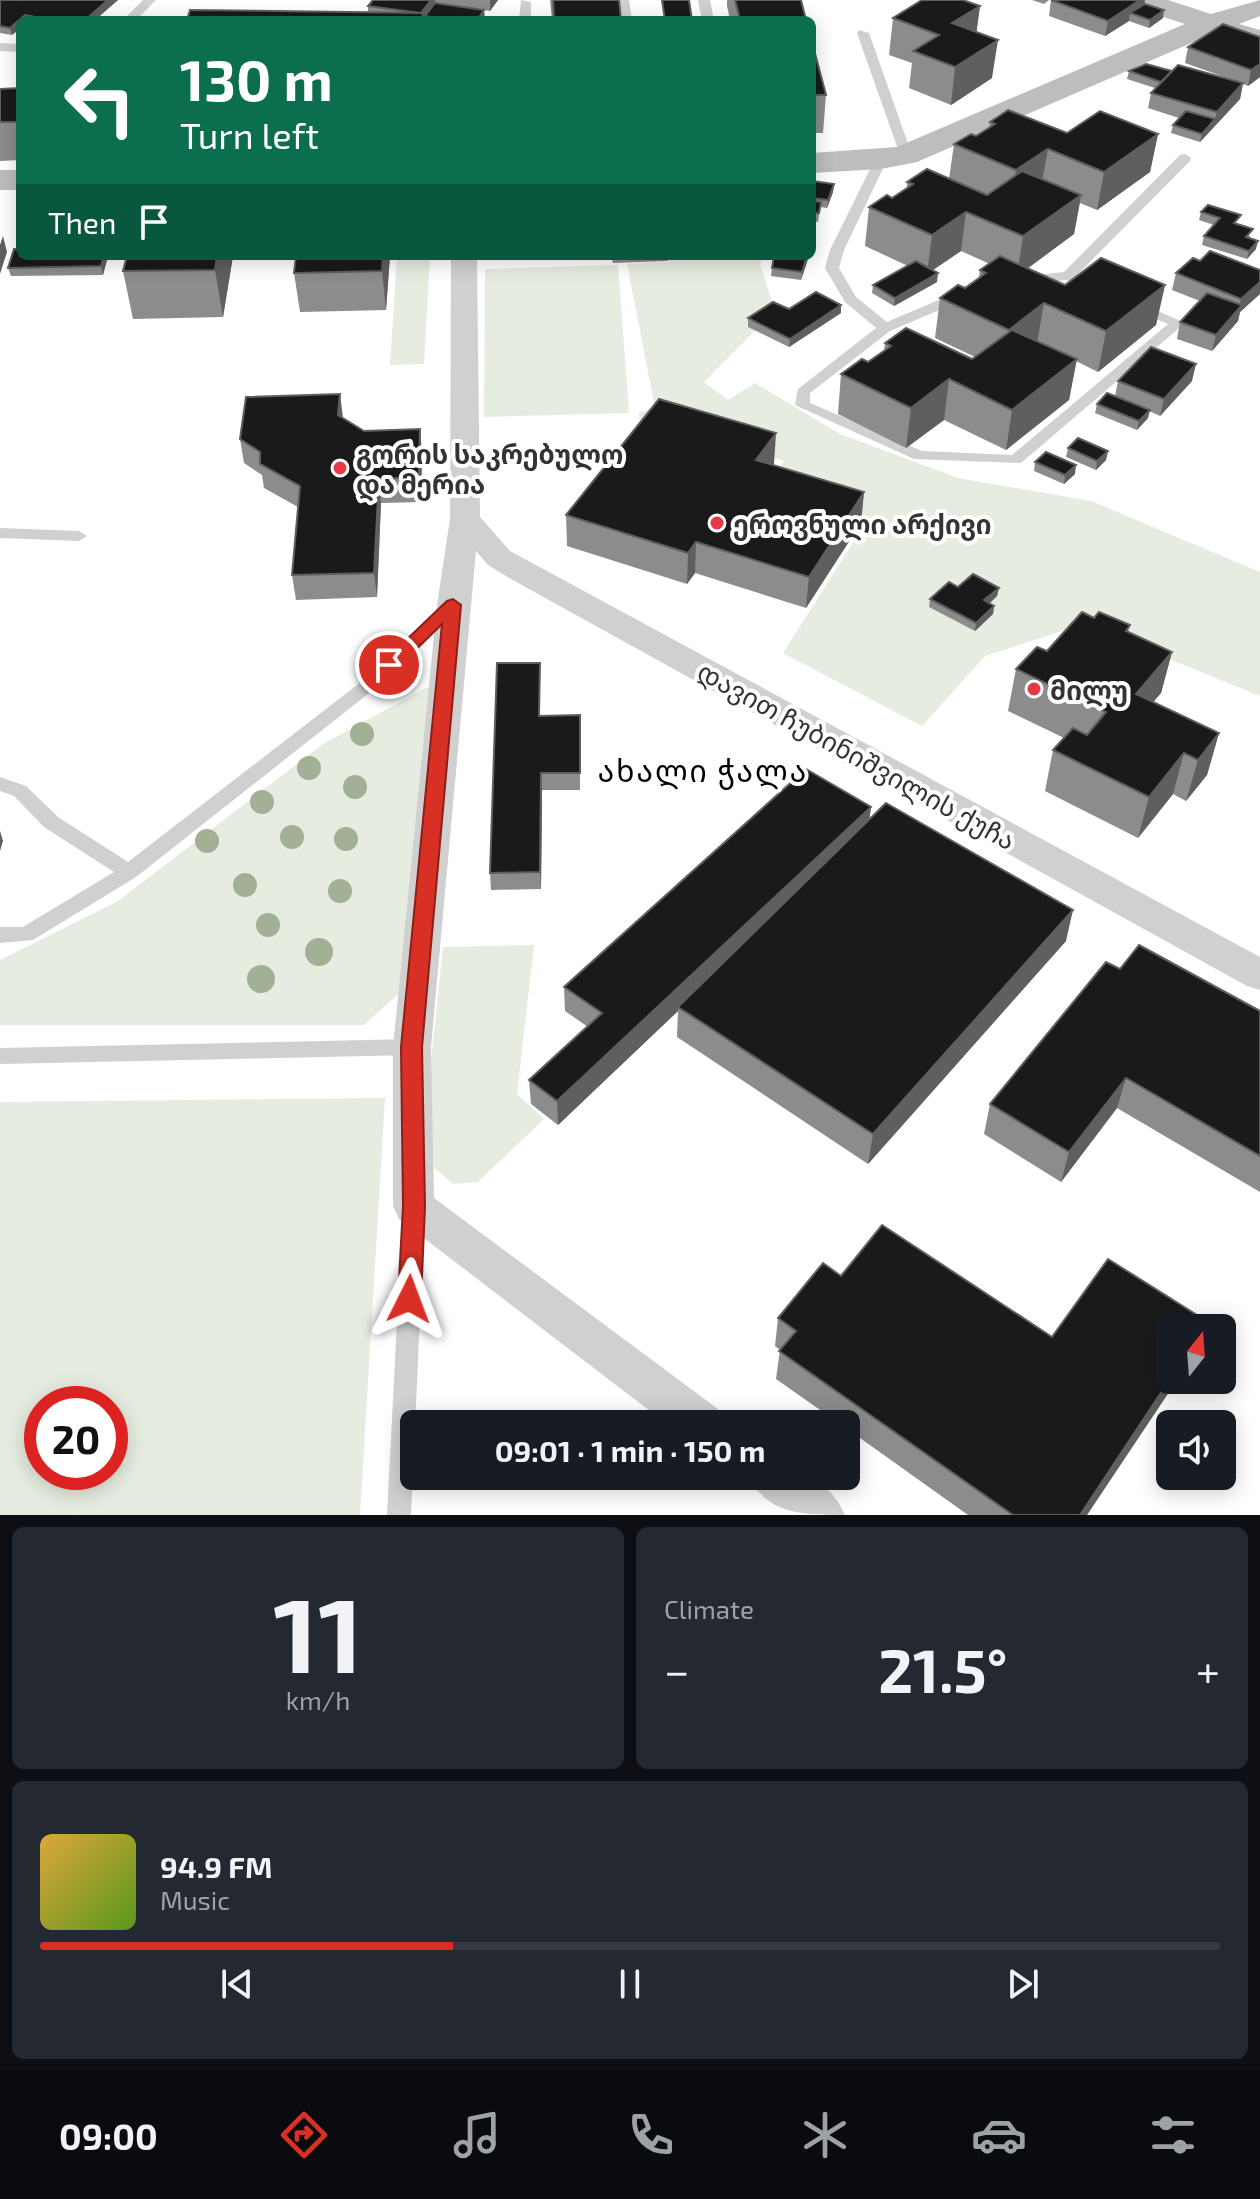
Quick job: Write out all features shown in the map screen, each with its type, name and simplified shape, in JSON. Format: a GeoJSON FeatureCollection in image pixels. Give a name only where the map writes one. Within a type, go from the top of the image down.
{"type":"FeatureCollection","features":[{"type":"Feature","properties":{"kind":"street"},"geometry":{"type":"LineString","coordinates":[[1140,0],[1260,40]]}},
{"type":"Feature","properties":{"kind":"street"},"geometry":{"type":"LineString","coordinates":[[816,163],[894,158],[1210,24],[1260,7]]}},
{"type":"Feature","properties":{"kind":"street"},"geometry":{"type":"LineString","coordinates":[[464,260],[465,519],[453,605],[412,1047],[414,1206],[684,1410]]}},
{"type":"Feature","properties":{"kind":"street","name":"დავით ჩუბინიშვილის ქუჩა"},"geometry":{"type":"LineString","coordinates":[[465,519],[499,558],[522,572],[1260,975]]}},
{"type":"Feature","properties":{"kind":"street"},"geometry":{"type":"LineString","coordinates":[[453,605],[462,592],[493,576],[522,572]]}},
{"type":"Feature","properties":{"kind":"street"},"geometry":{"type":"LineString","coordinates":[[789,1490],[822,1515]]}},
{"type":"Feature","properties":{"kind":"lane"},"geometry":{"type":"LineString","coordinates":[[133,16],[150,0]]}},
{"type":"Feature","properties":{"kind":"lane"},"geometry":{"type":"LineString","coordinates":[[863,33],[894,158],[837,250],[832,268],[850,299],[885,328]]}},
{"type":"Feature","properties":{"kind":"lane"},"geometry":{"type":"LineString","coordinates":[[1068,276],[1185,158]]}},
{"type":"Feature","properties":{"kind":"lane"},"geometry":{"type":"LineString","coordinates":[[1068,276],[1178,323],[1016,460],[919,456],[803,405],[803,392],[885,328],[988,284],[1068,276]]}},
{"type":"Feature","properties":{"kind":"lane"},"geometry":{"type":"LineString","coordinates":[[0,533],[79,536]]}},
{"type":"Feature","properties":{"kind":"lane"},"geometry":{"type":"LineString","coordinates":[[0,935],[26,935],[129,872],[367,686],[453,605]]}},
{"type":"Feature","properties":{"kind":"lane"},"geometry":{"type":"LineString","coordinates":[[0,784],[20,791],[51,822],[129,872]]}},
{"type":"Feature","properties":{"kind":"lane"},"geometry":{"type":"LineString","coordinates":[[0,1056],[412,1047]]}},
{"type":"Feature","properties":{"kind":"lane"},"geometry":{"type":"LineString","coordinates":[[399,1515],[414,1206]]}},
{"type":"Feature","properties":{"kind":"shaded area"},"geometry":{"type":"Polygon","coordinates":[[[397,260],[430,260],[424,364],[390,365],[397,260]]]}},
{"type":"Feature","properties":{"kind":"shaded area"},"geometry":{"type":"Polygon","coordinates":[[[762,260],[760,264],[775,311],[704,382],[728,400],[755,383],[840,434],[958,478],[1091,501],[1260,572],[1260,696],[1083,624],[985,656],[922,726],[783,653],[868,519],[766,487],[784,461],[667,427],[640,429],[639,412],[655,408],[627,264],[762,260]]]}},
{"type":"Feature","properties":{"kind":"shaded area"},"geometry":{"type":"Polygon","coordinates":[[[618,265],[629,413],[484,417],[485,269],[618,265]]]}},
{"type":"Feature","properties":{"kind":"shaded area"},"geometry":{"type":"Polygon","coordinates":[[[439,681],[406,987],[364,1025],[0,1025],[0,960],[118,901],[323,744],[439,681]]]}},
{"type":"Feature","properties":{"kind":"shaded area"},"geometry":{"type":"Polygon","coordinates":[[[534,945],[517,1094],[544,1119],[478,1182],[453,1184],[421,1156],[443,947],[534,945]]]}},
{"type":"Feature","properties":{"kind":"shaded area"},"geometry":{"type":"Polygon","coordinates":[[[385,1098],[360,1515],[0,1515],[0,1102],[385,1098]]]}},
{"type":"Feature","properties":{"kind":"building"},"geometry":{"type":"Polygon","coordinates":[[[0,0],[108,0],[90,16],[16,16],[16,23],[10,28],[0,26],[0,0]]]}},
{"type":"Feature","properties":{"kind":"building"},"geometry":{"type":"Polygon","coordinates":[[[373,0],[431,0],[421,13],[368,6],[373,0]]]}},
{"type":"Feature","properties":{"kind":"building"},"geometry":{"type":"Polygon","coordinates":[[[553,0],[619,0],[621,16],[554,16],[553,0]]]}},
{"type":"Feature","properties":{"kind":"building"},"geometry":{"type":"Polygon","coordinates":[[[662,0],[689,0],[691,16],[664,16],[662,0]]]}},
{"type":"Feature","properties":{"kind":"building"},"geometry":{"type":"Polygon","coordinates":[[[735,0],[801,0],[805,16],[739,16],[735,0]]]}},
{"type":"Feature","properties":{"kind":"building"},"geometry":{"type":"Polygon","coordinates":[[[922,0],[963,0],[980,6],[952,23],[998,40],[955,67],[913,51],[939,35],[893,18],[922,0]]]}},
{"type":"Feature","properties":{"kind":"building"},"geometry":{"type":"Polygon","coordinates":[[[1051,0],[1140,0],[1108,21],[1051,0]]]}},
{"type":"Feature","properties":{"kind":"building"},"geometry":{"type":"Polygon","coordinates":[[[435,3],[484,10],[480,16],[425,16],[435,3]]]}},
{"type":"Feature","properties":{"kind":"building"},"geometry":{"type":"Polygon","coordinates":[[[1145,4],[1164,10],[1150,20],[1130,13],[1145,4]]]}},
{"type":"Feature","properties":{"kind":"building"},"geometry":{"type":"Polygon","coordinates":[[[190,10],[423,13],[423,16],[188,16],[190,10]]]}},
{"type":"Feature","properties":{"kind":"building"},"geometry":{"type":"Polygon","coordinates":[[[1223,24],[1260,37],[1260,64],[1251,70],[1188,47],[1223,24]]]}},
{"type":"Feature","properties":{"kind":"building"},"geometry":{"type":"Polygon","coordinates":[[[816,57],[826,95],[816,95],[816,57]]]}},
{"type":"Feature","properties":{"kind":"building"},"geometry":{"type":"Polygon","coordinates":[[[1146,64],[1172,71],[1161,82],[1129,71],[1146,64]]]}},
{"type":"Feature","properties":{"kind":"building"},"geometry":{"type":"Polygon","coordinates":[[[1178,65],[1243,83],[1217,112],[1151,93],[1178,65]]]}},
{"type":"Feature","properties":{"kind":"building"},"geometry":{"type":"Polygon","coordinates":[[[16,88],[16,122],[0,122],[0,89],[16,88]]]}},
{"type":"Feature","properties":{"kind":"building"},"geometry":{"type":"Polygon","coordinates":[[[1008,110],[1067,133],[1100,111],[1158,134],[1104,172],[1048,149],[1016,170],[954,144],[971,134],[976,136],[995,124],[990,122],[1008,110]]]}},
{"type":"Feature","properties":{"kind":"building"},"geometry":{"type":"Polygon","coordinates":[[[1186,111],[1215,119],[1202,134],[1173,125],[1186,111]]]}},
{"type":"Feature","properties":{"kind":"building"},"geometry":{"type":"Polygon","coordinates":[[[927,169],[987,195],[1022,171],[1081,195],[1023,236],[966,212],[932,235],[869,207],[887,195],[892,198],[913,184],[907,182],[927,169]]]}},
{"type":"Feature","properties":{"kind":"building"},"geometry":{"type":"Polygon","coordinates":[[[816,182],[834,184],[828,200],[816,198],[816,182]]]}},
{"type":"Feature","properties":{"kind":"building"},"geometry":{"type":"Polygon","coordinates":[[[816,201],[821,202],[819,213],[816,213],[816,201]]]}},
{"type":"Feature","properties":{"kind":"building"},"geometry":{"type":"Polygon","coordinates":[[[1208,205],[1241,215],[1234,223],[1253,229],[1246,237],[1258,241],[1249,251],[1204,236],[1220,218],[1201,212],[1208,205]]]}},
{"type":"Feature","properties":{"kind":"building"},"geometry":{"type":"Polygon","coordinates":[[[14,249],[16,260],[103,260],[101,266],[8,268],[14,249]]]}},
{"type":"Feature","properties":{"kind":"building"},"geometry":{"type":"Polygon","coordinates":[[[1210,251],[1260,270],[1260,282],[1241,299],[1176,273],[1193,258],[1200,261],[1210,251]]]}},
{"type":"Feature","properties":{"kind":"building"},"geometry":{"type":"Polygon","coordinates":[[[1000,256],[1065,285],[1101,258],[1165,285],[1106,331],[1044,303],[1009,330],[940,298],[958,285],[965,288],[986,273],[980,270],[1000,256]]]}},
{"type":"Feature","properties":{"kind":"building"},"geometry":{"type":"Polygon","coordinates":[[[126,260],[216,260],[215,270],[123,271],[126,260]]]}},
{"type":"Feature","properties":{"kind":"building"},"geometry":{"type":"Polygon","coordinates":[[[296,260],[383,260],[382,271],[294,273],[296,260]]]}},
{"type":"Feature","properties":{"kind":"building"},"geometry":{"type":"Polygon","coordinates":[[[773,260],[806,260],[802,272],[772,268],[773,260]]]}},
{"type":"Feature","properties":{"kind":"building"},"geometry":{"type":"Polygon","coordinates":[[[916,261],[938,273],[895,298],[873,285],[916,261]]]}},
{"type":"Feature","properties":{"kind":"building"},"geometry":{"type":"Polygon","coordinates":[[[816,292],[841,305],[790,339],[748,318],[773,302],[789,309],[816,292]]]}},
{"type":"Feature","properties":{"kind":"building"},"geometry":{"type":"Polygon","coordinates":[[[1207,293],[1242,305],[1216,335],[1180,322],[1207,293]]]}},
{"type":"Feature","properties":{"kind":"building"},"geometry":{"type":"Polygon","coordinates":[[[906,328],[972,359],[1012,330],[1077,359],[1012,410],[949,379],[911,408],[841,374],[862,359],[868,362],[891,346],[885,343],[906,328]]]}},
{"type":"Feature","properties":{"kind":"building"},"geometry":{"type":"Polygon","coordinates":[[[1151,347],[1196,364],[1164,399],[1118,381],[1151,347]]]}},
{"type":"Feature","properties":{"kind":"building"},"geometry":{"type":"Polygon","coordinates":[[[1107,393],[1150,410],[1139,421],[1097,404],[1107,393]]]}},
{"type":"Feature","properties":{"kind":"building"},"geometry":{"type":"Polygon","coordinates":[[[340,394],[338,415],[364,431],[420,429],[419,477],[379,479],[374,573],[292,575],[300,486],[260,464],[260,452],[240,439],[246,397],[340,394]]]}},
{"type":"Feature","properties":{"kind":"building"},"geometry":{"type":"Polygon","coordinates":[[[659,399],[776,433],[756,460],[864,492],[809,577],[696,542],[688,553],[566,515],[659,399]]]}},
{"type":"Feature","properties":{"kind":"building"},"geometry":{"type":"Polygon","coordinates":[[[1078,438],[1108,451],[1097,461],[1068,448],[1078,438]]]}},
{"type":"Feature","properties":{"kind":"building"},"geometry":{"type":"Polygon","coordinates":[[[1046,452],[1076,465],[1065,475],[1035,462],[1046,452]]]}},
{"type":"Feature","properties":{"kind":"building"},"geometry":{"type":"Polygon","coordinates":[[[973,574],[999,588],[984,600],[994,606],[976,623],[930,599],[949,582],[958,587],[973,574]]]}},
{"type":"Feature","properties":{"kind":"building"},"geometry":{"type":"Polygon","coordinates":[[[1082,612],[1094,618],[1099,612],[1130,625],[1126,631],[1172,652],[1136,694],[1219,733],[1198,760],[1184,753],[1149,797],[1053,750],[1073,728],[1087,735],[1106,712],[1016,669],[1037,647],[1047,651],[1082,612]]]}},
{"type":"Feature","properties":{"kind":"building"},"geometry":{"type":"Polygon","coordinates":[[[497,663],[540,663],[539,716],[580,715],[580,773],[541,773],[540,872],[490,873],[497,663]]]}},
{"type":"Feature","properties":{"kind":"building"},"geometry":{"type":"Polygon","coordinates":[[[806,769],[871,807],[557,1101],[529,1080],[602,1013],[564,987],[806,769]]]}},
{"type":"Feature","properties":{"kind":"building"},"geometry":{"type":"Polygon","coordinates":[[[886,803],[1073,910],[873,1134],[678,1007],[886,803]]]}},
{"type":"Feature","properties":{"kind":"building"},"geometry":{"type":"Polygon","coordinates":[[[1139,945],[1260,1011],[1260,1156],[1126,1078],[1069,1152],[990,1104],[1106,962],[1120,969],[1139,945]]]}},
{"type":"Feature","properties":{"kind":"building"},"geometry":{"type":"Polygon","coordinates":[[[882,1225],[1052,1337],[1108,1259],[1195,1314],[1156,1314],[1156,1394],[1160,1394],[1080,1515],[1013,1515],[779,1351],[796,1331],[778,1318],[823,1263],[841,1276],[882,1225]]]}},
{"type":"Feature","properties":{"kind":"place","name":"გორის საკრებულო და მერია"},"geometry":{"type":"Point","coordinates":[340,468]}},
{"type":"Feature","properties":{"kind":"place","name":"ეროვნული არქივი"},"geometry":{"type":"Point","coordinates":[717,523]}},
{"type":"Feature","properties":{"kind":"place","name":"მილუ"},"geometry":{"type":"Point","coordinates":[1034,689]}},
{"type":"Feature","properties":{"kind":"district","name":"ახალი ჭალა"},"geometry":{"type":"Point","coordinates":[703,770]}},
{"type":"Feature","properties":{"kind":"route"},"geometry":{"type":"LineString","coordinates":[[389,665],[453,605],[412,1047],[414,1206],[409,1299]]}}]}
